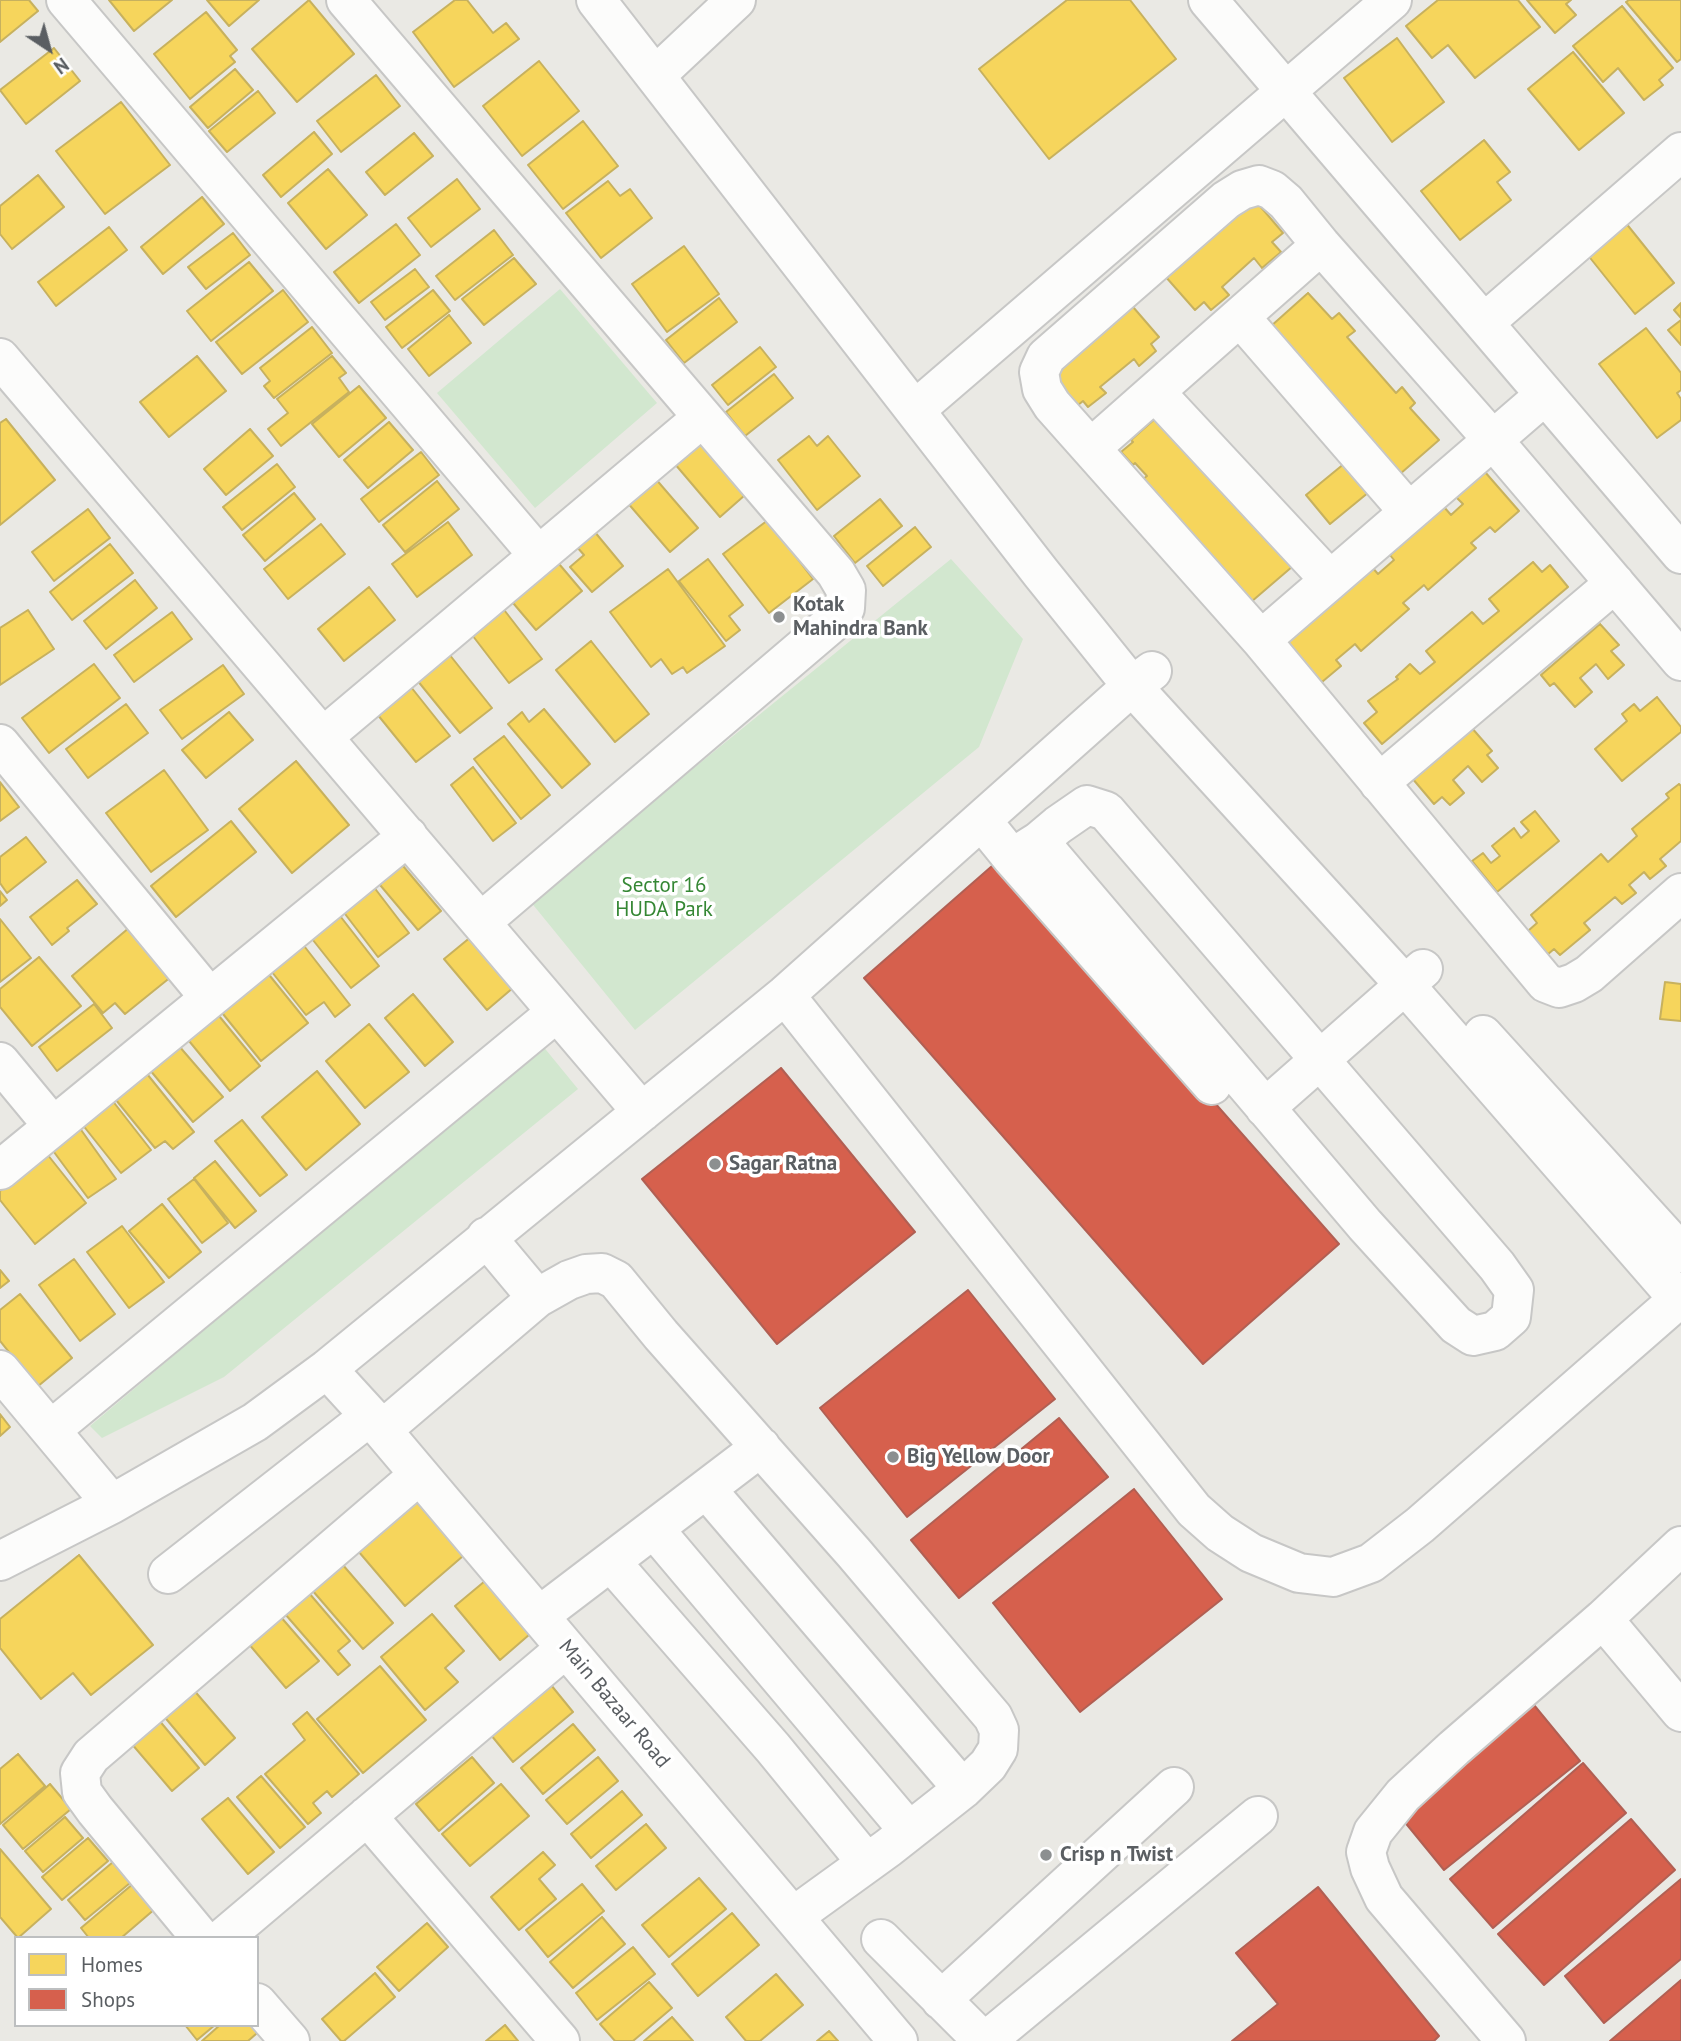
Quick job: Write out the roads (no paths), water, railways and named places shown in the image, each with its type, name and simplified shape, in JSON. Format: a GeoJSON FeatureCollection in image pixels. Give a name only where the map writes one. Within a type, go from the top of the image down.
{"type":"FeatureCollection","features":[{"type":"Feature","properties":{"kind":"street"},"geometry":{"type":"LineString","coordinates":[[66,0],[538,555]]}},
{"type":"Feature","properties":{"kind":"street"},"geometry":{"type":"LineString","coordinates":[[346,0],[836,573],[846,590],[845,608],[821,632],[481,922]]}},
{"type":"Feature","properties":{"kind":"street"},"geometry":{"type":"LineString","coordinates":[[596,0],[662,69],[924,403],[1041,573],[1142,678],[1414,977],[1681,1253]]}},
{"type":"Feature","properties":{"kind":"street"},"geometry":{"type":"LineString","coordinates":[[623,0],[662,69]]}},
{"type":"Feature","properties":{"kind":"street"},"geometry":{"type":"LineString","coordinates":[[1208,0],[1545,395],[1675,535]]}},
{"type":"Feature","properties":{"kind":"street"},"geometry":{"type":"LineString","coordinates":[[924,403],[1392,0]]}},
{"type":"Feature","properties":{"kind":"street"},"geometry":{"type":"LineString","coordinates":[[662,69],[732,1]]}},
{"type":"Feature","properties":{"kind":"street"},"geometry":{"type":"LineString","coordinates":[[1484,323],[1681,152]]}},
{"type":"Feature","properties":{"kind":"street"},"geometry":{"type":"LineString","coordinates":[[1681,661],[1493,440],[1286,202],[1272,190],[1259,185],[1242,190],[1226,200],[1046,357],[1038,372],[1042,389],[1052,405],[1261,640],[1546,983],[1559,988],[1574,984],[1589,974],[1681,893]]}},
{"type":"Feature","properties":{"kind":"street"},"geometry":{"type":"LineString","coordinates":[[1091,448],[1321,245]]}},
{"type":"Feature","properties":{"kind":"street"},"geometry":{"type":"LineString","coordinates":[[1240,317],[1409,512]]}},
{"type":"Feature","properties":{"kind":"street"},"geometry":{"type":"LineString","coordinates":[[0,358],[642,1112]]}},
{"type":"Feature","properties":{"kind":"street"},"geometry":{"type":"LineString","coordinates":[[1155,392],[1330,580]]}},
{"type":"Feature","properties":{"kind":"street"},"geometry":{"type":"LineString","coordinates":[[1261,640],[1545,395]]}},
{"type":"Feature","properties":{"kind":"street"},"geometry":{"type":"LineString","coordinates":[[323,737],[702,418]]}},
{"type":"Feature","properties":{"kind":"street"},"geometry":{"type":"LineString","coordinates":[[1379,783],[1615,583]]}},
{"type":"Feature","properties":{"kind":"street"},"geometry":{"type":"LineString","coordinates":[[0,1561],[112,1504],[255,1422],[327,1369],[785,995],[1142,678]]}},
{"type":"Feature","properties":{"kind":"street"},"geometry":{"type":"LineString","coordinates":[[0,744],[210,998]]}},
{"type":"Feature","properties":{"kind":"street"},"geometry":{"type":"LineString","coordinates":[[982,821],[1026,849],[1265,1108],[1365,1225],[1457,1325],[1473,1336],[1495,1331],[1511,1317],[1514,1290],[1497,1266],[1106,811],[1087,805],[1026,849]]}},
{"type":"Feature","properties":{"kind":"street"},"geometry":{"type":"LineString","coordinates":[[0,1170],[408,836]]}},
{"type":"Feature","properties":{"kind":"street"},"geometry":{"type":"LineString","coordinates":[[1026,849],[1409,1304]]}},
{"type":"Feature","properties":{"kind":"street"},"geometry":{"type":"LineString","coordinates":[[1265,1108],[1414,977]]}},
{"type":"Feature","properties":{"kind":"street"},"geometry":{"type":"LineString","coordinates":[[785,995],[1194,1510],[1220,1533],[1251,1553],[1299,1573],[1333,1577],[1371,1563],[1420,1525],[1680,1300],[1414,977]]}},
{"type":"Feature","properties":{"kind":"street"},"geometry":{"type":"LineString","coordinates":[[52,1430],[557,1012]]}},
{"type":"Feature","properties":{"kind":"street"},"geometry":{"type":"LineString","coordinates":[[0,1062],[54,1126]]}},
{"type":"Feature","properties":{"kind":"street"},"geometry":{"type":"LineString","coordinates":[[486,1237],[537,1298]]}},
{"type":"Feature","properties":{"kind":"street"},"geometry":{"type":"LineString","coordinates":[[169,1574],[376,1423],[537,1298],[586,1274],[602,1273],[616,1280],[993,1717],[999,1730],[998,1749],[988,1765],[963,1790],[794,1916]]}},
{"type":"Feature","properties":{"kind":"street","name":"Main Bazaar Road"},"geometry":{"type":"LineString","coordinates":[[327,1369],[376,1423],[898,2041]]}},
{"type":"Feature","properties":{"kind":"street"},"geometry":{"type":"LineString","coordinates":[[0,1370],[112,1504]]}},
{"type":"Feature","properties":{"kind":"street"},"geometry":{"type":"LineString","coordinates":[[539,1616],[761,1447]]}},
{"type":"Feature","properties":{"kind":"street"},"geometry":{"type":"LineString","coordinates":[[199,1936],[95,1810],[82,1792],[80,1773],[91,1756],[419,1475]]}},
{"type":"Feature","properties":{"kind":"street"},"geometry":{"type":"LineString","coordinates":[[707,1490],[963,1790]]}},
{"type":"Feature","properties":{"kind":"street"},"geometry":{"type":"LineString","coordinates":[[654,1530],[909,1831]]}},
{"type":"Feature","properties":{"kind":"street"},"geometry":{"type":"LineString","coordinates":[[1506,2041],[1384,1898],[1370,1868],[1366,1852],[1373,1832],[1403,1795],[1603,1619],[1681,1546]]}},
{"type":"Feature","properties":{"kind":"street"},"geometry":{"type":"LineString","coordinates":[[611,1562],[773,1748],[867,1863]]}},
{"type":"Feature","properties":{"kind":"street"},"geometry":{"type":"LineString","coordinates":[[1603,1619],[1681,1712]]}},
{"type":"Feature","properties":{"kind":"street"},"geometry":{"type":"LineString","coordinates":[[225,1936],[566,1648]]}},
{"type":"Feature","properties":{"kind":"street"},"geometry":{"type":"LineString","coordinates":[[941,2000],[1174,1787]]}},
{"type":"Feature","properties":{"kind":"street"},"geometry":{"type":"LineString","coordinates":[[367,1816],[560,2041]]}},
{"type":"Feature","properties":{"kind":"street"},"geometry":{"type":"LineString","coordinates":[[881,1939],[984,2041],[1258,1816]]}},
{"type":"Feature","properties":{"kind":"street"},"geometry":{"type":"LineString","coordinates":[[259,2005],[290,2041]]}},
{"type":"Feature","properties":{"kind":"place","name":"Kotak Mahindra Bank"},"geometry":{"type":"Point","coordinates":[779,617]}},
{"type":"Feature","properties":{"kind":"place","name":"Sagar Ratna"},"geometry":{"type":"Point","coordinates":[715,1164]}},
{"type":"Feature","properties":{"kind":"place","name":"Big Yellow Door"},"geometry":{"type":"Point","coordinates":[893,1457]}},
{"type":"Feature","properties":{"kind":"place","name":"Crisp n Twist"},"geometry":{"type":"Point","coordinates":[1046,1855]}},
{"type":"Feature","properties":{"kind":"park label","name":"Sector 16 HUDA Park"},"geometry":{"type":"Point","coordinates":[664,898]}}]}
